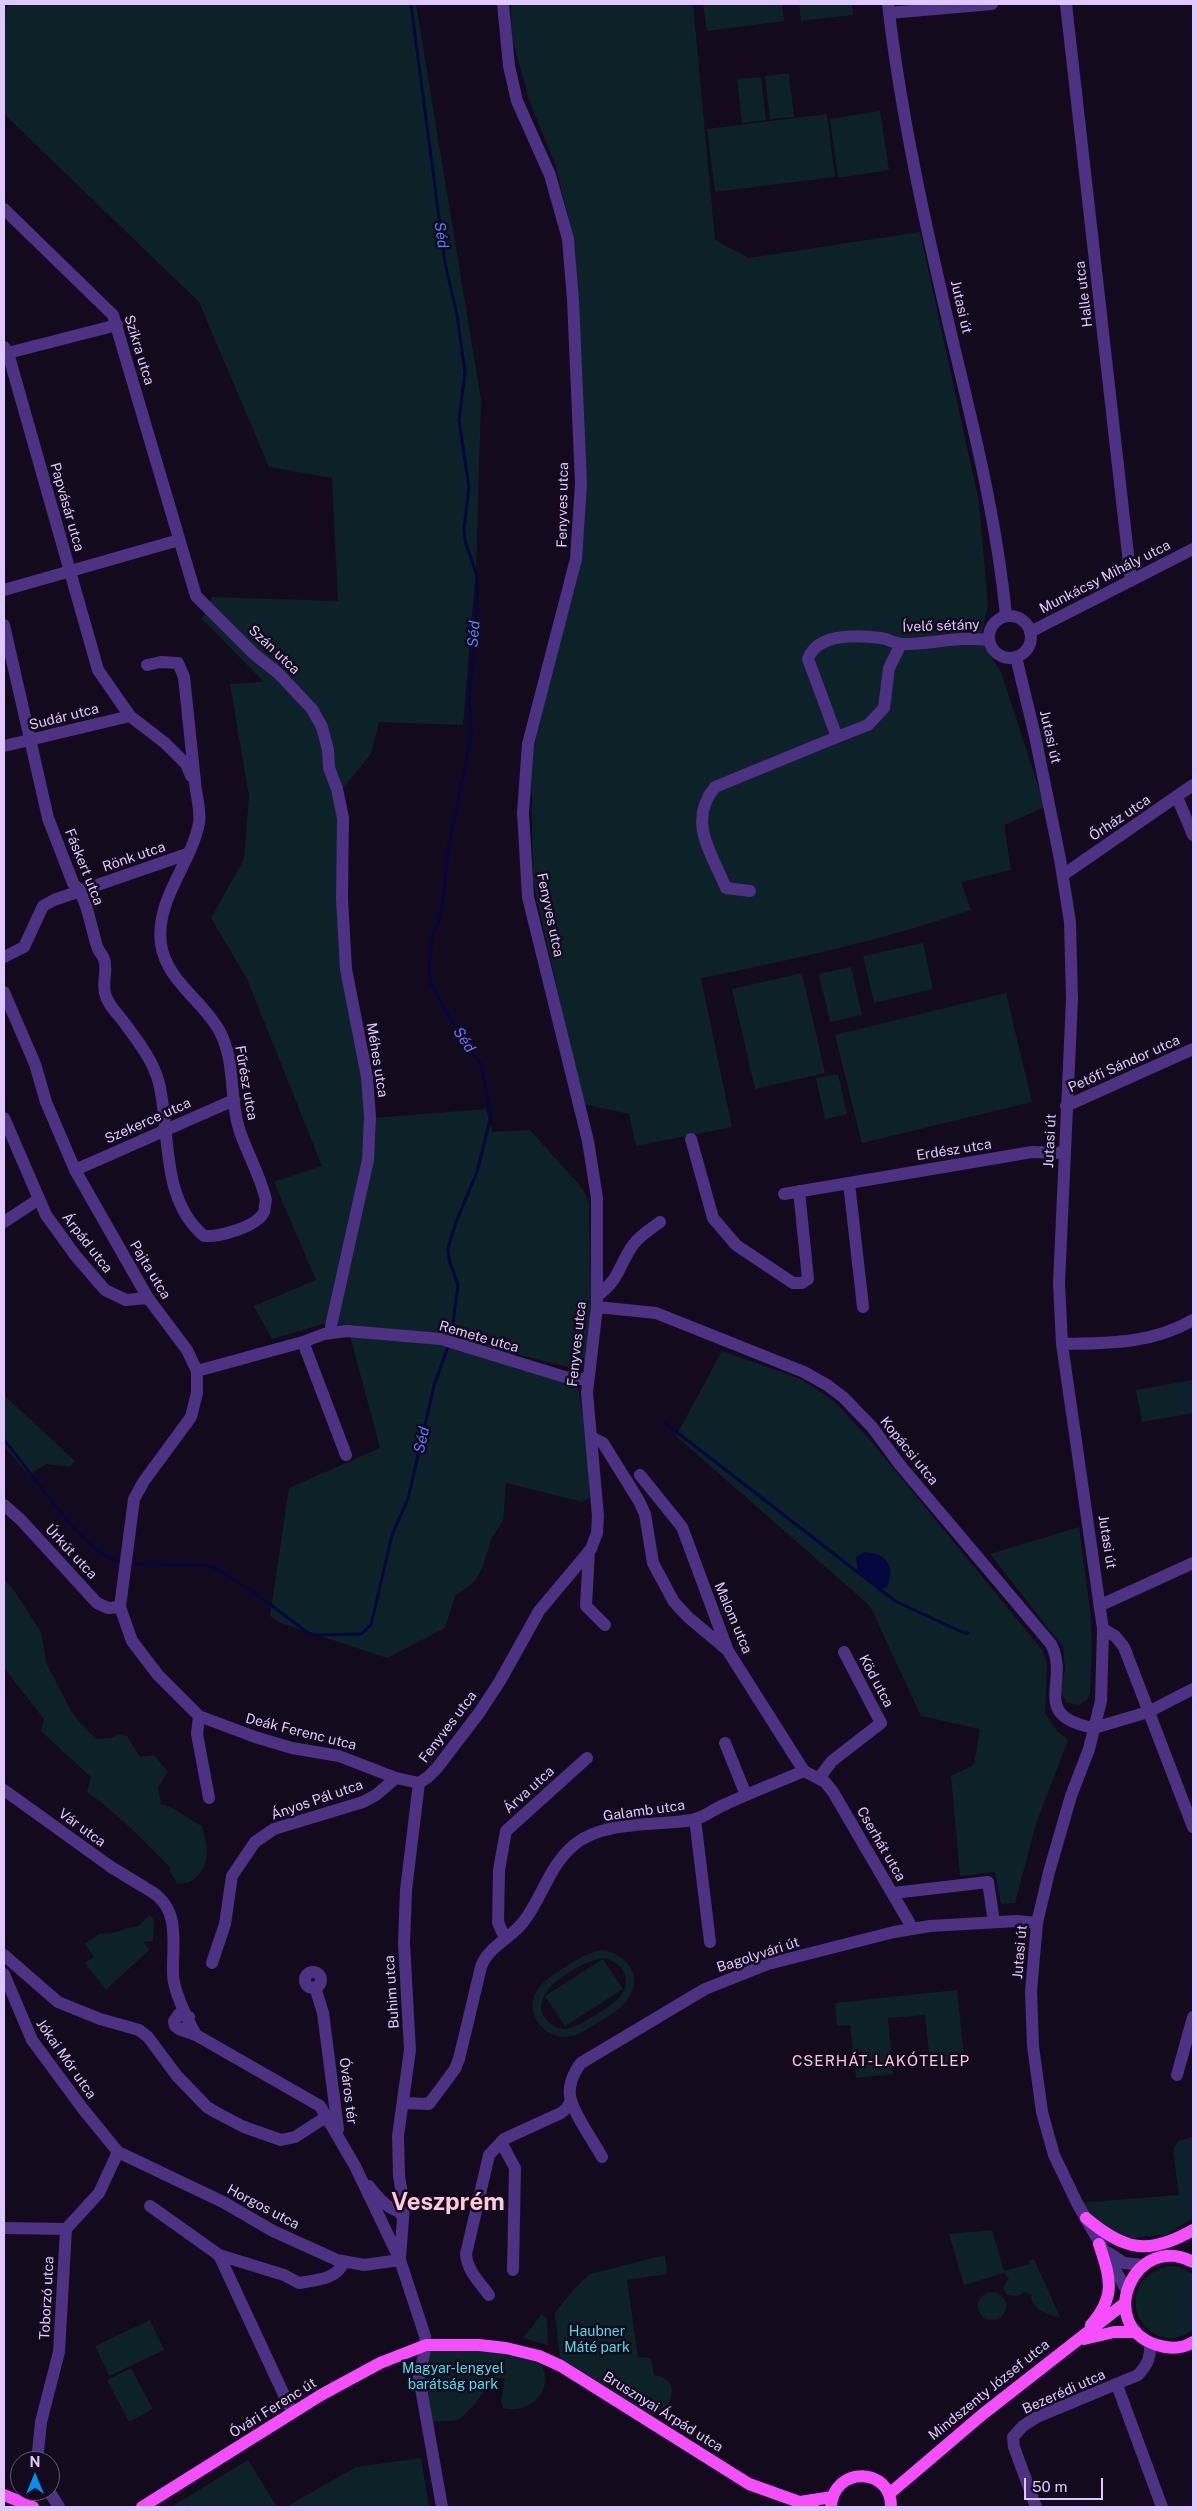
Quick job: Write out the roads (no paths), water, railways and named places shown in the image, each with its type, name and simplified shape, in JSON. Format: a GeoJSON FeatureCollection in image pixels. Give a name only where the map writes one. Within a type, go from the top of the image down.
{"type":"FeatureCollection","features":[{"type":"Feature","properties":{"kind":"main road"},"geometry":{"type":"LineString","coordinates":[[1086,2218],[1108,2236],[1125,2244],[1154,2245],[1178,2238],[1193,2230]]}},
{"type":"Feature","properties":{"kind":"main road"},"geometry":{"type":"LineString","coordinates":[[1077,2341],[1101,2313],[1109,2294],[1110,2278],[1099,2244]]}},
{"type":"Feature","properties":{"kind":"main road"},"geometry":{"type":"LineString","coordinates":[[1190,2257],[1161,2257],[1143,2265],[1126,2289],[1125,2303],[1128,2318],[1136,2332],[1150,2343],[1173,2348],[1192,2343]]}},
{"type":"Feature","properties":{"kind":"main road","name":"Mindszenty József utca"},"geometry":{"type":"LineString","coordinates":[[885,2489],[922,2464],[1058,2354],[1125,2303]]}},
{"type":"Feature","properties":{"kind":"main road","name":"Mindszenty József utca"},"geometry":{"type":"LineString","coordinates":[[1077,2341],[1114,2332],[1136,2332]]}},
{"type":"Feature","properties":{"kind":"main road","name":"Brusznyai Árpád utca"},"geometry":{"type":"LineString","coordinates":[[426,2345],[479,2344],[539,2356],[561,2366],[749,2484],[813,2507]]}},
{"type":"Feature","properties":{"kind":"main road","name":"Óvári Ferenc út"},"geometry":{"type":"LineString","coordinates":[[142,2507],[292,2412],[380,2363],[426,2345]]}},
{"type":"Feature","properties":{"kind":"main road"},"geometry":{"type":"LineString","coordinates":[[831,2502],[836,2488],[844,2481],[853,2477],[868,2477],[885,2489],[891,2507]]}},
{"type":"Feature","properties":{"kind":"main road"},"geometry":{"type":"LineString","coordinates":[[4,2495],[33,2507]]}},
{"type":"Feature","properties":{"kind":"main road","name":"Brusznyai Árpád utca"},"geometry":{"type":"LineString","coordinates":[[800,2502],[831,2502]]}},
{"type":"Feature","properties":{"kind":"street","name":"Fenyves utca"},"geometry":{"type":"LineString","coordinates":[[419,1783],[437,1768],[479,1713],[500,1681],[539,1611],[589,1551],[597,1534],[598,1516],[587,1380],[594,1345],[597,1301],[597,1198],[592,1164],[528,897],[523,813],[528,744],[576,559],[580,524],[580,484],[570,264],[568,239],[550,175],[517,101],[509,66],[503,4]]}},
{"type":"Feature","properties":{"kind":"street"},"geometry":{"type":"LineString","coordinates":[[888,8],[992,4]]}},
{"type":"Feature","properties":{"kind":"street","name":"Halle utca"},"geometry":{"type":"LineString","coordinates":[[1066,4],[1131,581]]}},
{"type":"Feature","properties":{"kind":"street","name":"Jutasi út"},"geometry":{"type":"LineString","coordinates":[[888,8],[904,115],[930,241],[968,400],[1002,574],[1006,616]]}},
{"type":"Feature","properties":{"kind":"street","name":"Szikra utca"},"geometry":{"type":"LineString","coordinates":[[4,209],[106,306],[113,315],[179,540]]}},
{"type":"Feature","properties":{"kind":"street"},"geometry":{"type":"LineString","coordinates":[[5,351],[117,325]]}},
{"type":"Feature","properties":{"kind":"street","name":"Papvásár utca"},"geometry":{"type":"LineString","coordinates":[[5,351],[101,676]]}},
{"type":"Feature","properties":{"kind":"street"},"geometry":{"type":"LineString","coordinates":[[4,590],[179,540]]}},
{"type":"Feature","properties":{"kind":"street","name":"Szán utca"},"geometry":{"type":"LineString","coordinates":[[179,540],[196,596],[254,654],[278,672],[312,710],[322,727],[328,750],[329,768],[337,789]]}},
{"type":"Feature","properties":{"kind":"street","name":"Munkácsy Mihály utca"},"geometry":{"type":"LineString","coordinates":[[1030,632],[1193,549]]}},
{"type":"Feature","properties":{"kind":"street"},"geometry":{"type":"LineString","coordinates":[[1006,616],[1018,617],[1024,621],[1030,632],[1029,644],[1026,650],[1016,657],[999,654],[994,651],[989,640],[992,624],[1006,616]]}},
{"type":"Feature","properties":{"kind":"street","name":"Fáskert utca"},"geometry":{"type":"LineString","coordinates":[[4,625],[48,818],[73,883],[80,891],[97,948],[104,959],[106,976],[104,992],[111,1006],[148,1057],[159,1083],[176,1193],[185,1215],[204,1236],[215,1237]]}},
{"type":"Feature","properties":{"kind":"street","name":"Ívelő sétány"},"geometry":{"type":"LineString","coordinates":[[837,737],[808,659],[811,650],[820,644],[843,637],[882,638],[901,644],[973,638],[989,640]]}},
{"type":"Feature","properties":{"kind":"street"},"geometry":{"type":"LineString","coordinates":[[750,891],[726,888],[702,830],[701,812],[706,798],[715,787],[733,778],[868,725],[884,708],[889,668],[901,644]]}},
{"type":"Feature","properties":{"kind":"street","name":"Jutasi út"},"geometry":{"type":"LineString","coordinates":[[1016,657],[1035,736],[1063,875],[1070,922],[1072,975],[1059,1283],[1062,1344],[1103,1629],[1101,1701],[1049,1872],[1036,1923],[1031,1991],[1033,2046],[1042,2112],[1054,2155],[1099,2244],[1126,2289]]}},
{"type":"Feature","properties":{"kind":"street","name":"Fűrész utca"},"geometry":{"type":"LineString","coordinates":[[147,665],[161,662],[178,663],[184,676],[195,784],[200,807],[199,823],[162,910],[161,945],[165,962],[206,1011],[219,1030],[228,1052],[239,1129],[266,1200],[264,1212],[256,1220],[215,1237]]}},
{"type":"Feature","properties":{"kind":"street","name":"Fűrész utca"},"geometry":{"type":"LineString","coordinates":[[101,676],[130,716],[165,743],[186,764],[195,784]]}},
{"type":"Feature","properties":{"kind":"street","name":"Sudár utca"},"geometry":{"type":"LineString","coordinates":[[4,746],[130,716]]}},
{"type":"Feature","properties":{"kind":"street","name":"Őrház utca"},"geometry":{"type":"LineString","coordinates":[[1063,875],[1193,785]]}},
{"type":"Feature","properties":{"kind":"street","name":"Méhes utca"},"geometry":{"type":"LineString","coordinates":[[333,1332],[330,1326],[368,1160],[370,1117],[367,1076],[346,969],[342,899],[343,818],[337,789]]}},
{"type":"Feature","properties":{"kind":"street"},"geometry":{"type":"LineString","coordinates":[[1177,797],[1193,835]]}},
{"type":"Feature","properties":{"kind":"street","name":"Rönk utca"},"geometry":{"type":"LineString","coordinates":[[4,957],[24,947],[43,906],[80,891],[187,854]]}},
{"type":"Feature","properties":{"kind":"street","name":"Pajta utca"},"geometry":{"type":"LineString","coordinates":[[4,992],[35,1064],[46,1102],[75,1170],[148,1298],[187,1350],[197,1371],[197,1393],[191,1417],[144,1481],[134,1499],[125,1571]]}},
{"type":"Feature","properties":{"kind":"street","name":"Petőfi Sándor utca"},"geometry":{"type":"LineString","coordinates":[[1066,1106],[1193,1049]]}},
{"type":"Feature","properties":{"kind":"street","name":"Szekerce utca"},"geometry":{"type":"LineString","coordinates":[[75,1170],[234,1100]]}},
{"type":"Feature","properties":{"kind":"street","name":"Árpád utca"},"geometry":{"type":"LineString","coordinates":[[4,1118],[39,1199],[57,1232],[106,1290],[126,1300],[148,1298]]}},
{"type":"Feature","properties":{"kind":"street"},"geometry":{"type":"LineString","coordinates":[[691,1139],[713,1218],[736,1245],[793,1283],[802,1283],[808,1279],[799,1191]]}},
{"type":"Feature","properties":{"kind":"street","name":"Erdész utca"},"geometry":{"type":"LineString","coordinates":[[784,1194],[1032,1152],[1064,1153]]}},
{"type":"Feature","properties":{"kind":"street"},"geometry":{"type":"LineString","coordinates":[[849,1183],[863,1307]]}},
{"type":"Feature","properties":{"kind":"street"},"geometry":{"type":"LineString","coordinates":[[4,1222],[39,1199]]}},
{"type":"Feature","properties":{"kind":"street"},"geometry":{"type":"LineString","coordinates":[[597,1301],[618,1275],[634,1243],[660,1222]]}},
{"type":"Feature","properties":{"kind":"street","name":"Kopácsi utca"},"geometry":{"type":"LineString","coordinates":[[597,1301],[675,1320],[804,1372],[843,1397],[872,1427],[900,1465],[1051,1644],[1057,1656],[1058,1670],[1054,1696],[1060,1714],[1072,1721],[1094,1728]]}},
{"type":"Feature","properties":{"kind":"street"},"geometry":{"type":"LineString","coordinates":[[1062,1344],[1145,1339],[1179,1329],[1193,1320]]}},
{"type":"Feature","properties":{"kind":"street","name":"Remete utca"},"geometry":{"type":"LineString","coordinates":[[197,1371],[333,1332],[347,1331],[441,1339],[510,1362],[565,1377],[587,1380]]}},
{"type":"Feature","properties":{"kind":"street"},"geometry":{"type":"LineString","coordinates":[[303,1342],[346,1455]]}},
{"type":"Feature","properties":{"kind":"street"},"geometry":{"type":"LineString","coordinates":[[591,1437],[603,1443],[639,1501],[645,1514],[653,1563],[674,1602],[688,1617],[728,1651]]}},
{"type":"Feature","properties":{"kind":"street","name":"Malom utca"},"geometry":{"type":"LineString","coordinates":[[640,1475],[682,1527],[728,1651],[804,1771]]}},
{"type":"Feature","properties":{"kind":"street","name":"Úrkút utca"},"geometry":{"type":"LineString","coordinates":[[4,1505],[21,1520],[97,1603],[108,1608],[120,1607]]}},
{"type":"Feature","properties":{"kind":"street"},"geometry":{"type":"LineString","coordinates":[[589,1551],[586,1606],[605,1625]]}},
{"type":"Feature","properties":{"kind":"street"},"geometry":{"type":"LineString","coordinates":[[1101,1605],[1193,1563]]}},
{"type":"Feature","properties":{"kind":"street","name":"Deák Ferenc utca"},"geometry":{"type":"LineString","coordinates":[[125,1571],[120,1607],[132,1640],[158,1675],[199,1716],[256,1738],[348,1759],[396,1778],[419,1783]]}},
{"type":"Feature","properties":{"kind":"street"},"geometry":{"type":"LineString","coordinates":[[1103,1629],[1114,1636],[1124,1647],[1148,1712],[1178,1782],[1193,1828]]}},
{"type":"Feature","properties":{"kind":"street","name":"Köd utca"},"geometry":{"type":"LineString","coordinates":[[818,1778],[832,1761],[882,1723],[844,1652]]}},
{"type":"Feature","properties":{"kind":"street"},"geometry":{"type":"LineString","coordinates":[[1094,1728],[1148,1712],[1193,1689]]}},
{"type":"Feature","properties":{"kind":"street"},"geometry":{"type":"LineString","coordinates":[[199,1716],[197,1734],[209,1798]]}},
{"type":"Feature","properties":{"kind":"street"},"geometry":{"type":"LineString","coordinates":[[725,1742],[746,1795]]}},
{"type":"Feature","properties":{"kind":"street","name":"Árva utca"},"geometry":{"type":"LineString","coordinates":[[504,1940],[498,1922],[499,1870],[506,1831],[586,1758]]}},
{"type":"Feature","properties":{"kind":"street"},"geometry":{"type":"LineString","coordinates":[[804,1771],[818,1778]]}},
{"type":"Feature","properties":{"kind":"street","name":"Galamb utca"},"geometry":{"type":"LineString","coordinates":[[403,2104],[429,2104],[455,2069],[486,1955],[523,1923],[533,1908],[551,1870],[574,1844],[591,1835],[609,1830],[695,1819],[804,1771]]}},
{"type":"Feature","properties":{"kind":"street","name":"Ányos Pál utca"},"geometry":{"type":"LineString","coordinates":[[212,1963],[225,1924],[232,1876],[255,1842],[274,1829],[363,1802],[376,1795],[396,1778]]}},
{"type":"Feature","properties":{"kind":"street","name":"Cserhát utca"},"geometry":{"type":"LineString","coordinates":[[818,1778],[833,1792],[913,1929]]}},
{"type":"Feature","properties":{"kind":"street","name":"Buhim utca"},"geometry":{"type":"LineString","coordinates":[[400,2260],[404,2198],[398,2152],[410,2050],[404,1974],[405,1919],[419,1783]]}},
{"type":"Feature","properties":{"kind":"street","name":"Vár utca"},"geometry":{"type":"LineString","coordinates":[[4,1790],[111,1867],[161,1898],[173,1918],[175,1986],[189,2020]]}},
{"type":"Feature","properties":{"kind":"street","name":"Galamb utca"},"geometry":{"type":"LineString","coordinates":[[695,1819],[710,1942]]}},
{"type":"Feature","properties":{"kind":"street"},"geometry":{"type":"LineString","coordinates":[[893,1893],[988,1882],[994,1922]]}},
{"type":"Feature","properties":{"kind":"street","name":"Bagolyvári út"},"geometry":{"type":"LineString","coordinates":[[570,2100],[572,2078],[581,2063],[712,1986],[768,1964],[913,1929],[946,1924],[1036,1923]]}},
{"type":"Feature","properties":{"kind":"street"},"geometry":{"type":"LineString","coordinates":[[4,1955],[58,2002],[100,2019],[139,2030],[148,2037],[177,2076],[206,2107],[244,2127],[282,2140],[295,2137],[326,2118]]}},
{"type":"Feature","properties":{"kind":"street","name":"Jókai Mór utca"},"geometry":{"type":"LineString","coordinates":[[4,1974],[32,2040],[118,2152]]}},
{"type":"Feature","properties":{"kind":"street","name":"Óváros tér"},"geometry":{"type":"LineString","coordinates":[[315,1988],[323,2012],[333,2106],[340,2139]]}},
{"type":"Feature","properties":{"kind":"street","name":"Óváros tér"},"geometry":{"type":"LineString","coordinates":[[189,2020],[182,2014],[177,2016],[174,2023],[179,2029],[196,2035],[310,2098],[320,2106],[340,2139]]}},
{"type":"Feature","properties":{"kind":"street"},"geometry":{"type":"LineString","coordinates":[[1177,2075],[1193,2017]]}},
{"type":"Feature","properties":{"kind":"street"},"geometry":{"type":"LineString","coordinates":[[189,2020],[196,2035]]}},
{"type":"Feature","properties":{"kind":"street"},"geometry":{"type":"LineString","coordinates":[[489,2295],[474,2277],[466,2260],[466,2254],[489,2156],[500,2142],[561,2113],[570,2100]]}},
{"type":"Feature","properties":{"kind":"street"},"geometry":{"type":"LineString","coordinates":[[570,2100],[602,2157]]}},
{"type":"Feature","properties":{"kind":"street"},"geometry":{"type":"LineString","coordinates":[[340,2139],[400,2260],[424,2330],[426,2345],[419,2377],[442,2507]]}},
{"type":"Feature","properties":{"kind":"street"},"geometry":{"type":"LineString","coordinates":[[500,2142],[515,2168],[513,2270]]}},
{"type":"Feature","properties":{"kind":"street"},"geometry":{"type":"LineString","coordinates":[[4,2228],[66,2229],[99,2193],[118,2152]]}},
{"type":"Feature","properties":{"kind":"street","name":"Horgos utca"},"geometry":{"type":"LineString","coordinates":[[118,2152],[223,2202],[273,2231],[344,2262],[364,2265],[400,2260]]}},
{"type":"Feature","properties":{"kind":"street"},"geometry":{"type":"LineString","coordinates":[[354,2166],[379,2198],[391,2208],[398,2210],[403,2218]]}},
{"type":"Feature","properties":{"kind":"street"},"geometry":{"type":"LineString","coordinates":[[150,2206],[219,2255],[284,2275],[299,2283],[333,2276],[341,2270],[344,2262]]}},
{"type":"Feature","properties":{"kind":"street"},"geometry":{"type":"LineString","coordinates":[[380,2221],[383,2212],[391,2208]]}},
{"type":"Feature","properties":{"kind":"street","name":"Toborzó utca"},"geometry":{"type":"LineString","coordinates":[[38,2451],[41,2422],[59,2352],[66,2229]]}},
{"type":"Feature","properties":{"kind":"street","name":"Jutasi út"},"geometry":{"type":"LineString","coordinates":[[1099,2244],[1124,2262],[1143,2265]]}},
{"type":"Feature","properties":{"kind":"street"},"geometry":{"type":"LineString","coordinates":[[219,2255],[292,2412]]}},
{"type":"Feature","properties":{"kind":"street","name":"Bezerédi utca"},"geometry":{"type":"LineString","coordinates":[[1036,2507],[1014,2447],[1013,2437],[1036,2417],[1138,2375],[1147,2366],[1151,2355],[1150,2343]]}},
{"type":"Feature","properties":{"kind":"street"},"geometry":{"type":"LineString","coordinates":[[1117,2385],[1162,2507]]}},
{"type":"Feature","properties":{"kind":"waterway","name":"Séd"},"geometry":{"type":"LineString","coordinates":[[411,4],[445,263],[457,315],[465,372],[459,420],[469,487],[464,529],[465,541],[477,576],[477,618],[469,697],[471,736],[448,850],[442,909],[432,938],[429,968],[431,984],[438,997],[468,1050],[481,1064],[491,1116],[477,1172],[456,1222],[448,1248],[449,1260],[458,1285],[451,1338]]}},
{"type":"Feature","properties":{"kind":"waterway","name":"Séd"},"geometry":{"type":"LineString","coordinates":[[130,1564],[204,1565],[213,1567],[255,1593],[308,1633],[317,1635],[361,1634],[371,1625],[392,1535],[408,1499],[434,1386],[449,1344]]}},
{"type":"Feature","properties":{"kind":"waterway"},"geometry":{"type":"LineString","coordinates":[[665,1423],[895,1601],[964,1633],[968,1633]]}},
{"type":"Feature","properties":{"kind":"waterway","name":"Séd"},"geometry":{"type":"LineString","coordinates":[[4,1440],[76,1530],[109,1558],[124,1563]]}},
{"type":"Feature","properties":{"kind":"district","name":"CSERHÁT-LAKÓTELEP"},"geometry":{"type":"Point","coordinates":[881,2061]}},
{"type":"Feature","properties":{"kind":"district","name":"Veszprém"},"geometry":{"type":"Point","coordinates":[448,2203]}},
{"type":"Feature","properties":{"kind":"park label","name":"Haubner Máté park"},"geometry":{"type":"Point","coordinates":[597,2340]}},
{"type":"Feature","properties":{"kind":"park label","name":"Magyar-lengyel barátság park"},"geometry":{"type":"Point","coordinates":[453,2378]}}]}
